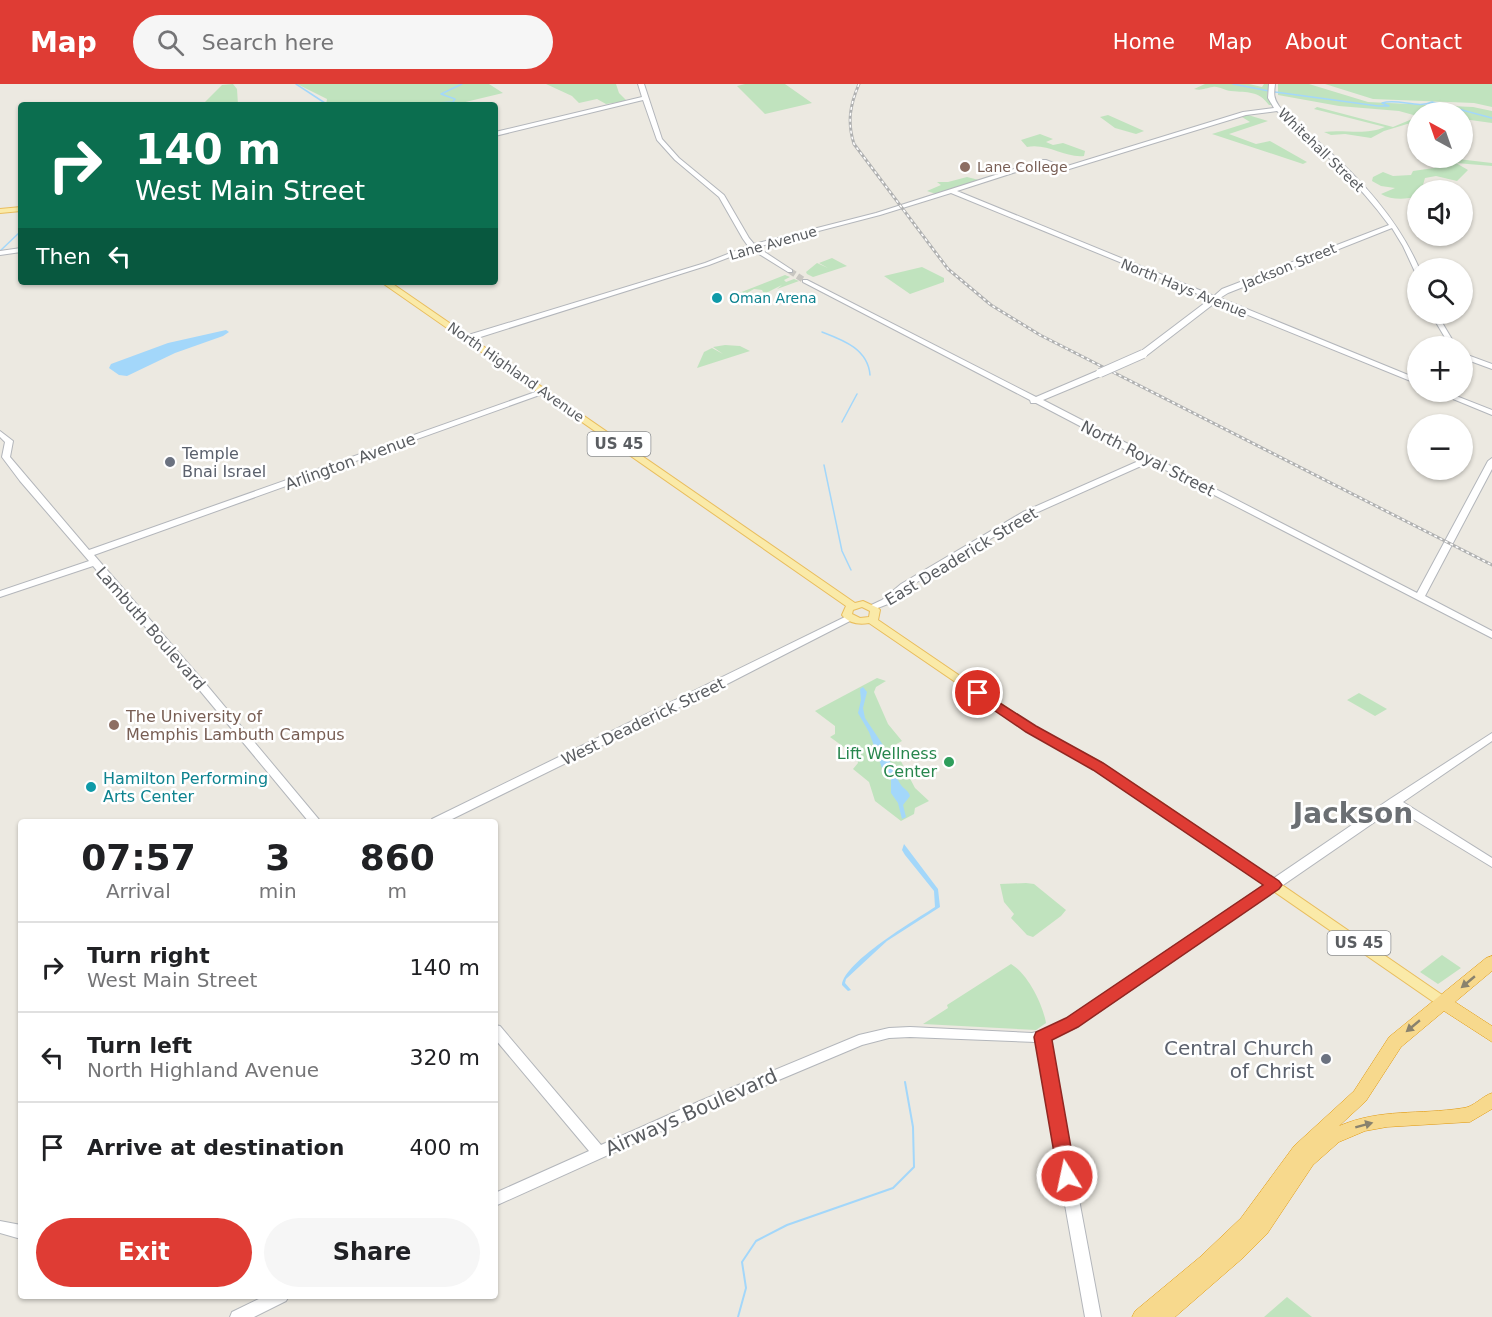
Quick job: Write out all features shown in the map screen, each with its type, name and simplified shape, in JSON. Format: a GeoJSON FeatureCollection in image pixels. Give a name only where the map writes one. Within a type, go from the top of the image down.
{"type":"FeatureCollection","features":[{"type":"Feature","properties":{"kind":"highway"},"geometry":{"type":"LineString","coordinates":[[1273,1202],[1300,1151],[1360,1096],[1386,1053],[1410,1028],[1492,962]]}},
{"type":"Feature","properties":{"kind":"highway","name":"US 45"},"geometry":{"type":"LineString","coordinates":[[1443,1002],[1492,1035]]}},
{"type":"Feature","properties":{"kind":"highway"},"geometry":{"type":"LineString","coordinates":[[1161,1317],[1233,1248],[1319,1147],[1347,1130],[1387,1120],[1470,1115],[1492,1100]]}},
{"type":"Feature","properties":{"kind":"highway"},"geometry":{"type":"LineString","coordinates":[[1142,1317],[1233,1248]]}},
{"type":"Feature","properties":{"kind":"main road"},"geometry":{"type":"LineString","coordinates":[[0,211],[18,209]]}},
{"type":"Feature","properties":{"kind":"main road","name":"North Highland Avenue"},"geometry":{"type":"LineString","coordinates":[[389,285],[853,606]]}},
{"type":"Feature","properties":{"kind":"main road"},"geometry":{"type":"LineString","coordinates":[[863,604],[872,607],[876,612],[871,620],[862,622],[849,618],[847,610],[853,606],[863,604]]}},
{"type":"Feature","properties":{"kind":"main road","name":"US 45"},"geometry":{"type":"LineString","coordinates":[[871,620],[1031,729],[1098,766],[1443,1002]]}},
{"type":"Feature","properties":{"kind":"street"},"geometry":{"type":"LineString","coordinates":[[641,84],[659,139],[677,159],[722,196],[753,246],[790,272]]}},
{"type":"Feature","properties":{"kind":"street","name":"Whitehall Street"},"geometry":{"type":"LineString","coordinates":[[1272,84],[1271,98],[1278,109],[1346,170],[1392,226],[1405,244],[1411,258]]}},
{"type":"Feature","properties":{"kind":"street"},"geometry":{"type":"LineString","coordinates":[[498,133],[645,99]]}},
{"type":"Feature","properties":{"kind":"street","name":"Lane Avenue"},"geometry":{"type":"LineString","coordinates":[[468,338],[710,264],[753,246],[878,214],[1044,161],[1064,169],[1245,113],[1278,109]]}},
{"type":"Feature","properties":{"kind":"street","name":"North Hays Avenue"},"geometry":{"type":"LineString","coordinates":[[952,190],[1214,300],[1407,378]]}},
{"type":"Feature","properties":{"kind":"street","name":"Jackson Street"},"geometry":{"type":"LineString","coordinates":[[1034,401],[1143,354],[1225,291],[1392,226]]}},
{"type":"Feature","properties":{"kind":"street"},"geometry":{"type":"LineString","coordinates":[[0,254],[18,251]]}},
{"type":"Feature","properties":{"kind":"street","name":"North Royal Street"},"geometry":{"type":"LineString","coordinates":[[804,281],[1492,635]]}},
{"type":"Feature","properties":{"kind":"street"},"geometry":{"type":"LineString","coordinates":[[1473,359],[1492,367]]}},
{"type":"Feature","properties":{"kind":"street","name":"Arlington Avenue"},"geometry":{"type":"LineString","coordinates":[[0,594],[91,558],[544,392]]}},
{"type":"Feature","properties":{"kind":"street"},"geometry":{"type":"LineString","coordinates":[[1465,402],[1492,413]]}},
{"type":"Feature","properties":{"kind":"street","name":"Lambuth Boulevard"},"geometry":{"type":"LineString","coordinates":[[0,433],[9,441],[6,457],[8,460],[195,677],[313,819]]}},
{"type":"Feature","properties":{"kind":"street","name":"East Deaderick Street"},"geometry":{"type":"LineString","coordinates":[[872,607],[885,603],[912,582],[1026,514],[1149,459]]}},
{"type":"Feature","properties":{"kind":"street"},"geometry":{"type":"LineString","coordinates":[[1419,597],[1492,461]]}},
{"type":"Feature","properties":{"kind":"street","name":"West Deaderick Street"},"geometry":{"type":"LineString","coordinates":[[442,819],[849,618]]}},
{"type":"Feature","properties":{"kind":"street"},"geometry":{"type":"LineString","coordinates":[[1093,1317],[1042,1037],[1072,1023],[1492,736]]}},
{"type":"Feature","properties":{"kind":"street"},"geometry":{"type":"LineString","coordinates":[[1394,802],[1492,862]]}},
{"type":"Feature","properties":{"kind":"street","name":"Airways Boulevard"},"geometry":{"type":"LineString","coordinates":[[498,1199],[859,1040],[889,1033],[1042,1037]]}},
{"type":"Feature","properties":{"kind":"street"},"geometry":{"type":"LineString","coordinates":[[498,1034],[599,1154]]}},
{"type":"Feature","properties":{"kind":"street"},"geometry":{"type":"LineString","coordinates":[[0,1227],[18,1231]]}},
{"type":"Feature","properties":{"kind":"street"},"geometry":{"type":"LineString","coordinates":[[238,1317],[275,1299]]}},
{"type":"Feature","properties":{"kind":"green space"},"geometry":{"type":"Polygon","coordinates":[[[233,84],[237,89],[238,102],[205,102],[222,85],[233,84]]]}},
{"type":"Feature","properties":{"kind":"green space"},"geometry":{"type":"Polygon","coordinates":[[[297,84],[489,84],[503,93],[466,102],[326,102],[327,99],[297,84]]]}},
{"type":"Feature","properties":{"kind":"green space"},"geometry":{"type":"Polygon","coordinates":[[[546,84],[616,84],[619,93],[627,101],[606,104],[597,99],[579,103],[572,96],[546,84]]]}},
{"type":"Feature","properties":{"kind":"green space"},"geometry":{"type":"Polygon","coordinates":[[[785,84],[812,103],[765,114],[737,86],[785,84]]]}},
{"type":"Feature","properties":{"kind":"green space"},"geometry":{"type":"Polygon","coordinates":[[[1205,84],[1249,84],[1262,87],[1264,84],[1269,84],[1267,96],[1272,105],[1252,93],[1215,87],[1194,89],[1205,84]]]}},
{"type":"Feature","properties":{"kind":"green space"},"geometry":{"type":"Polygon","coordinates":[[[1278,84],[1309,84],[1368,102],[1407,104],[1407,113],[1339,106],[1278,95],[1278,84]]]}},
{"type":"Feature","properties":{"kind":"green space"},"geometry":{"type":"Polygon","coordinates":[[[1325,84],[1492,84],[1492,107],[1473,102],[1373,99],[1325,84]]]}},
{"type":"Feature","properties":{"kind":"green space"},"geometry":{"type":"Polygon","coordinates":[[[1317,107],[1393,127],[1407,121],[1407,124],[1384,131],[1371,138],[1345,134],[1331,135],[1324,132],[1362,132],[1385,127],[1314,109],[1317,107]]]}},
{"type":"Feature","properties":{"kind":"green space"},"geometry":{"type":"Polygon","coordinates":[[[1473,107],[1492,111],[1492,123],[1473,120],[1473,107]]]}},
{"type":"Feature","properties":{"kind":"green space"},"geometry":{"type":"Polygon","coordinates":[[[1108,115],[1144,131],[1136,134],[1115,128],[1100,117],[1108,115]]]}},
{"type":"Feature","properties":{"kind":"green space"},"geometry":{"type":"Polygon","coordinates":[[[1248,115],[1268,121],[1229,134],[1256,144],[1270,141],[1307,162],[1303,164],[1212,134],[1250,122],[1242,117],[1248,115]]]}},
{"type":"Feature","properties":{"kind":"green space"},"geometry":{"type":"Polygon","coordinates":[[[1040,134],[1053,139],[1046,142],[1053,145],[1063,143],[1085,151],[1084,156],[1070,155],[1042,147],[1027,147],[1021,140],[1040,134]]]}},
{"type":"Feature","properties":{"kind":"green space"},"geometry":{"type":"Polygon","coordinates":[[[1473,161],[1492,163],[1492,166],[1473,164],[1473,161]]]}},
{"type":"Feature","properties":{"kind":"green space"},"geometry":{"type":"Polygon","coordinates":[[[1434,168],[1468,170],[1458,180],[1436,176],[1424,180],[1407,180],[1407,198],[1385,196],[1381,194],[1395,188],[1381,186],[1372,181],[1373,177],[1383,172],[1393,176],[1411,175],[1413,171],[1434,168]]]}},
{"type":"Feature","properties":{"kind":"green space"},"geometry":{"type":"Polygon","coordinates":[[[967,177],[979,180],[936,194],[927,191],[941,185],[937,182],[948,182],[967,177]]]}},
{"type":"Feature","properties":{"kind":"green space"},"geometry":{"type":"Polygon","coordinates":[[[832,258],[847,266],[813,277],[807,274],[806,272],[817,263],[828,268],[819,263],[832,258]]]}},
{"type":"Feature","properties":{"kind":"green space"},"geometry":{"type":"Polygon","coordinates":[[[922,267],[944,278],[944,282],[910,294],[884,276],[922,267]]]}},
{"type":"Feature","properties":{"kind":"green space"},"geometry":{"type":"Polygon","coordinates":[[[785,275],[790,277],[784,280],[786,282],[794,279],[799,281],[777,289],[782,285],[764,294],[762,290],[754,289],[747,293],[753,298],[750,300],[739,293],[785,275]]]}},
{"type":"Feature","properties":{"kind":"green space"},"geometry":{"type":"Polygon","coordinates":[[[740,346],[750,351],[697,368],[704,352],[712,348],[723,354],[713,347],[740,346]]]}},
{"type":"Feature","properties":{"kind":"green space"},"geometry":{"type":"Polygon","coordinates":[[[877,678],[886,681],[876,687],[874,692],[888,724],[902,741],[893,746],[915,788],[929,801],[915,808],[914,814],[901,821],[875,801],[869,782],[853,769],[858,763],[856,756],[830,737],[835,734],[835,726],[815,711],[877,678]]]}},
{"type":"Feature","properties":{"kind":"green space"},"geometry":{"type":"Polygon","coordinates":[[[1359,693],[1387,709],[1375,716],[1347,700],[1359,693]]]}},
{"type":"Feature","properties":{"kind":"green space"},"geometry":{"type":"Polygon","coordinates":[[[1000,884],[1034,884],[1066,910],[1033,937],[1027,935],[1011,918],[1014,914],[1004,902],[1000,884]]]}},
{"type":"Feature","properties":{"kind":"green space"},"geometry":{"type":"Polygon","coordinates":[[[1442,955],[1461,968],[1438,984],[1420,972],[1442,955]]]}},
{"type":"Feature","properties":{"kind":"green space"},"geometry":{"type":"Polygon","coordinates":[[[1011,964],[1029,982],[1042,1008],[1046,1023],[1036,1030],[923,1024],[948,1008],[947,1005],[1011,964]]]}},
{"type":"Feature","properties":{"kind":"green space"},"geometry":{"type":"Polygon","coordinates":[[[1287,1297],[1312,1317],[1264,1317],[1287,1297]]]}},
{"type":"Feature","properties":{"kind":"water"},"geometry":{"type":"Polygon","coordinates":[[[226,330],[229,332],[223,336],[175,353],[127,376],[119,375],[109,368],[111,364],[168,343],[226,330]]]}},
{"type":"Feature","properties":{"kind":"water"},"geometry":{"type":"Polygon","coordinates":[[[863,687],[867,692],[863,708],[865,718],[883,745],[882,752],[889,760],[898,781],[910,796],[903,805],[906,817],[902,819],[898,803],[891,793],[891,780],[882,768],[869,732],[858,713],[861,700],[860,689],[863,687]]]}},
{"type":"Feature","properties":{"kind":"water"},"geometry":{"type":"Polygon","coordinates":[[[904,844],[938,889],[940,907],[887,941],[846,979],[845,983],[851,990],[848,991],[842,985],[855,965],[897,931],[935,907],[934,891],[905,855],[902,850],[904,844]]]}},
{"type":"Feature","properties":{"kind":"waterway"},"geometry":{"type":"LineString","coordinates":[[296,84],[323,102]]}},
{"type":"Feature","properties":{"kind":"waterway"},"geometry":{"type":"LineString","coordinates":[[453,102],[455,99],[441,94],[462,84]]}},
{"type":"Feature","properties":{"kind":"waterway"},"geometry":{"type":"LineString","coordinates":[[1233,84],[1269,91]]}},
{"type":"Feature","properties":{"kind":"waterway"},"geometry":{"type":"LineString","coordinates":[[1275,92],[1378,106],[1389,106],[1382,103],[1388,102],[1421,104],[1432,102],[1492,118]]}},
{"type":"Feature","properties":{"kind":"waterway"},"geometry":{"type":"LineString","coordinates":[[0,251],[18,234]]}},
{"type":"Feature","properties":{"kind":"waterway"},"geometry":{"type":"LineString","coordinates":[[822,332],[846,342],[859,352],[865,358],[870,375]]}},
{"type":"Feature","properties":{"kind":"waterway"},"geometry":{"type":"LineString","coordinates":[[842,422],[857,394]]}},
{"type":"Feature","properties":{"kind":"waterway"},"geometry":{"type":"LineString","coordinates":[[824,465],[842,551],[851,570]]}},
{"type":"Feature","properties":{"kind":"waterway"},"geometry":{"type":"LineString","coordinates":[[738,1317],[746,1288],[742,1262],[756,1241],[787,1225],[893,1188],[914,1167],[913,1127],[905,1082]]}},
{"type":"Feature","properties":{"kind":"tunnel"},"geometry":{"type":"LineString","coordinates":[[790,271],[805,281]]}},
{"type":"Feature","properties":{"kind":"railway"},"geometry":{"type":"LineString","coordinates":[[859,84],[850,114],[854,144],[948,269],[991,305],[1040,335],[1492,565]]}},
{"type":"Feature","properties":{"kind":"place","name":"Lane College"},"geometry":{"type":"Point","coordinates":[965,167]}},
{"type":"Feature","properties":{"kind":"place","name":"Oman Arena"},"geometry":{"type":"Point","coordinates":[717,298]}},
{"type":"Feature","properties":{"kind":"place","name":"Temple Bnai Israel"},"geometry":{"type":"Point","coordinates":[170,462]}},
{"type":"Feature","properties":{"kind":"place","name":"The University of Memphis Lambuth Campus"},"geometry":{"type":"Point","coordinates":[114,725]}},
{"type":"Feature","properties":{"kind":"place","name":"Lift Wellness Center"},"geometry":{"type":"Point","coordinates":[949,762]}},
{"type":"Feature","properties":{"kind":"place","name":"Hamilton Performing Arts Center"},"geometry":{"type":"Point","coordinates":[91,787]}},
{"type":"Feature","properties":{"kind":"place","name":"Central Church of Christ"},"geometry":{"type":"Point","coordinates":[1326,1059]}},
{"type":"Feature","properties":{"kind":"district","name":"Jackson"},"geometry":{"type":"Point","coordinates":[1353,813]}},
{"type":"Feature","properties":{"kind":"route"},"geometry":{"type":"LineString","coordinates":[[978,693],[1031,729],[1098,766],[1274,885],[1072,1023],[1042,1037],[1067,1176]]}}]}
